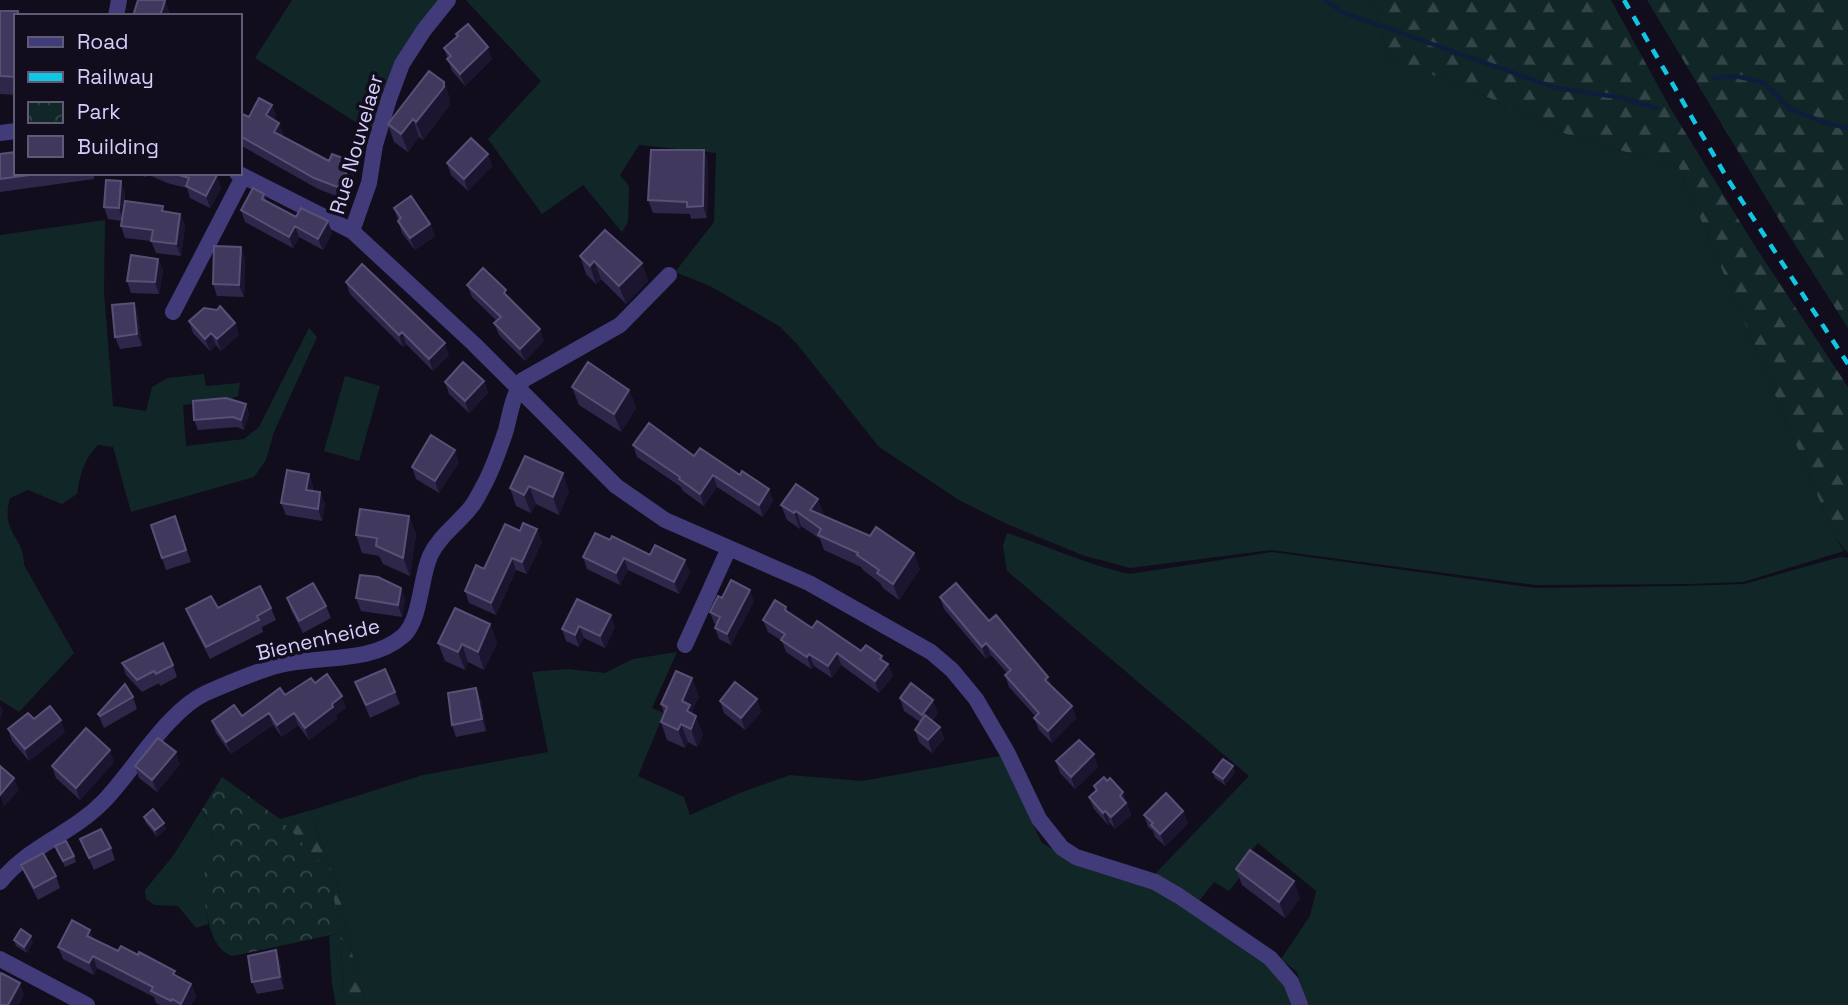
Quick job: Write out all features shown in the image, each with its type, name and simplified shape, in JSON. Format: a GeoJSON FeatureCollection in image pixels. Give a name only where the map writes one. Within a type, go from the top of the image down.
{"type":"FeatureCollection","features":[{"type":"Feature","properties":{"kind":"street","name":"Rue Nouvelaer"},"geometry":{"type":"LineString","coordinates":[[352,231],[369,183],[375,145],[388,99],[402,64],[447,0]]}},
{"type":"Feature","properties":{"kind":"street","name":"Rue Nouvelaer"},"geometry":{"type":"LineString","coordinates":[[173,312],[240,175],[352,231],[616,486],[638,502],[666,520],[809,583],[931,652],[952,670],[976,699],[1007,752],[1039,819],[1062,848],[1076,858],[1155,883],[1179,896],[1270,958],[1291,982],[1300,1005]]}},
{"type":"Feature","properties":{"kind":"street"},"geometry":{"type":"LineString","coordinates":[[517,388],[534,372],[620,325],[669,275]]}},
{"type":"Feature","properties":{"kind":"street","name":"Bienenheide"},"geometry":{"type":"LineString","coordinates":[[0,882],[12,866],[28,853],[84,818],[104,801],[171,721],[204,694],[281,665],[375,651],[391,645],[406,634],[414,618],[431,554],[449,529],[471,508],[485,483],[505,434],[517,388]]}},
{"type":"Feature","properties":{"kind":"street"},"geometry":{"type":"LineString","coordinates":[[685,645],[729,548]]}},
{"type":"Feature","properties":{"kind":"street"},"geometry":{"type":"LineString","coordinates":[[0,959],[87,1005]]}},
{"type":"Feature","properties":{"kind":"green space"},"geometry":{"type":"Polygon","coordinates":[[[292,0],[441,0],[378,112],[371,132],[255,58],[292,0]]]}},
{"type":"Feature","properties":{"kind":"green space"},"geometry":{"type":"Polygon","coordinates":[[[466,0],[1373,0],[1389,59],[1468,88],[1566,134],[1679,168],[1836,539],[1844,551],[1743,582],[1536,585],[1271,550],[1130,568],[1082,555],[1007,524],[959,500],[879,447],[797,344],[779,326],[710,286],[675,272],[714,222],[716,153],[639,145],[620,175],[629,186],[628,222],[622,232],[583,185],[542,214],[488,139],[541,81],[466,0]]]}},
{"type":"Feature","properties":{"kind":"green space"},"geometry":{"type":"Polygon","coordinates":[[[1373,0],[1611,0],[1669,106],[1753,243],[1848,387],[1848,553],[1836,539],[1679,168],[1566,134],[1468,88],[1389,59],[1373,0]]]}},
{"type":"Feature","properties":{"kind":"green space"},"geometry":{"type":"Polygon","coordinates":[[[1647,0],[1848,0],[1848,328],[1780,221],[1647,0]]]}},
{"type":"Feature","properties":{"kind":"green space"},"geometry":{"type":"Polygon","coordinates":[[[105,220],[104,291],[113,406],[146,411],[152,387],[168,378],[204,374],[206,386],[240,383],[238,396],[228,400],[183,405],[186,446],[244,439],[259,427],[309,328],[317,337],[274,432],[266,460],[254,477],[131,512],[113,447],[98,445],[83,467],[77,494],[62,504],[28,490],[10,498],[8,519],[23,555],[24,565],[74,653],[19,712],[0,700],[0,235],[105,220]]]}},
{"type":"Feature","properties":{"kind":"green space"},"geometry":{"type":"Polygon","coordinates":[[[345,376],[380,386],[359,461],[324,451],[345,376]]]}},
{"type":"Feature","properties":{"kind":"green space"},"geometry":{"type":"Polygon","coordinates":[[[1007,533],[1130,574],[1272,552],[1536,588],[1744,584],[1840,557],[1848,558],[1848,1005],[1307,1005],[1297,972],[1281,959],[1310,916],[1316,891],[1258,843],[1245,858],[1251,864],[1229,891],[1214,882],[1199,901],[1155,874],[1249,776],[1007,571],[1003,546],[1007,533]]]}},
{"type":"Feature","properties":{"kind":"green space"},"geometry":{"type":"Polygon","coordinates":[[[677,652],[652,708],[664,713],[638,776],[684,797],[690,815],[790,775],[862,781],[1000,756],[1042,843],[1091,870],[1132,880],[1161,891],[1275,967],[1296,1005],[365,1005],[339,889],[309,811],[423,775],[548,752],[532,672],[567,669],[605,673],[633,659],[677,652]]]}},
{"type":"Feature","properties":{"kind":"green space"},"geometry":{"type":"Polygon","coordinates":[[[222,777],[280,819],[322,864],[333,893],[340,933],[233,956],[223,951],[216,942],[207,915],[204,886],[211,827],[201,811],[222,777]]]}},
{"type":"Feature","properties":{"kind":"green space"},"geometry":{"type":"Polygon","coordinates":[[[201,811],[212,827],[211,846],[206,863],[208,924],[196,928],[178,906],[155,905],[146,899],[145,890],[173,856],[201,811]]]}},
{"type":"Feature","properties":{"kind":"green space"},"geometry":{"type":"Polygon","coordinates":[[[309,811],[339,889],[365,1005],[345,1005],[340,933],[322,864],[280,819],[309,811]]]}},
{"type":"Feature","properties":{"kind":"green space"},"geometry":{"type":"Polygon","coordinates":[[[340,933],[345,1005],[336,1005],[332,984],[329,936],[340,933]]]}},
{"type":"Feature","properties":{"kind":"building"},"geometry":{"type":"Polygon","coordinates":[[[138,0],[165,1],[161,14],[134,14],[138,0]]]}},
{"type":"Feature","properties":{"kind":"building"},"geometry":{"type":"Polygon","coordinates":[[[0,11],[18,11],[18,14],[14,14],[14,77],[0,76],[0,11]]]}},
{"type":"Feature","properties":{"kind":"building"},"geometry":{"type":"Polygon","coordinates":[[[468,24],[488,47],[460,74],[447,59],[451,56],[444,48],[468,24]]]}},
{"type":"Feature","properties":{"kind":"building"},"geometry":{"type":"Polygon","coordinates":[[[429,71],[444,82],[444,87],[416,122],[413,119],[401,134],[388,124],[429,71]]]}},
{"type":"Feature","properties":{"kind":"building"},"geometry":{"type":"Polygon","coordinates":[[[259,98],[272,105],[266,115],[279,123],[274,132],[329,161],[332,154],[351,161],[340,188],[314,178],[242,137],[242,114],[249,117],[259,98]]]}},
{"type":"Feature","properties":{"kind":"building"},"geometry":{"type":"Polygon","coordinates":[[[471,138],[488,154],[464,179],[447,163],[471,138]]]}},
{"type":"Feature","properties":{"kind":"building"},"geometry":{"type":"Polygon","coordinates":[[[651,150],[704,150],[703,206],[687,207],[687,202],[648,200],[651,150]]]}},
{"type":"Feature","properties":{"kind":"building"},"geometry":{"type":"Polygon","coordinates":[[[14,152],[14,175],[29,175],[0,179],[0,154],[14,152]]]}},
{"type":"Feature","properties":{"kind":"building"},"geometry":{"type":"Polygon","coordinates":[[[179,175],[217,175],[206,196],[186,186],[189,178],[179,175]]]}},
{"type":"Feature","properties":{"kind":"building"},"geometry":{"type":"Polygon","coordinates":[[[106,180],[121,181],[119,208],[104,207],[106,180]]]}},
{"type":"Feature","properties":{"kind":"building"},"geometry":{"type":"Polygon","coordinates":[[[253,188],[264,194],[262,199],[296,217],[301,208],[328,221],[318,239],[295,226],[289,237],[241,210],[253,188]]]}},
{"type":"Feature","properties":{"kind":"building"},"geometry":{"type":"Polygon","coordinates":[[[411,196],[430,224],[410,238],[398,221],[401,218],[394,208],[411,196]]]}},
{"type":"Feature","properties":{"kind":"building"},"geometry":{"type":"Polygon","coordinates":[[[125,201],[163,206],[162,211],[180,214],[176,244],[151,241],[153,230],[121,226],[125,201]]]}},
{"type":"Feature","properties":{"kind":"building"},"geometry":{"type":"Polygon","coordinates":[[[605,230],[642,263],[619,286],[594,261],[590,266],[580,256],[605,230]]]}},
{"type":"Feature","properties":{"kind":"building"},"geometry":{"type":"Polygon","coordinates":[[[214,246],[241,247],[239,285],[213,284],[214,246]]]}},
{"type":"Feature","properties":{"kind":"building"},"geometry":{"type":"Polygon","coordinates":[[[131,255],[158,259],[155,282],[127,281],[131,255]]]}},
{"type":"Feature","properties":{"kind":"building"},"geometry":{"type":"Polygon","coordinates":[[[362,264],[445,343],[429,359],[402,332],[399,335],[346,282],[362,264]]]}},
{"type":"Feature","properties":{"kind":"building"},"geometry":{"type":"Polygon","coordinates":[[[483,268],[540,329],[520,349],[494,323],[501,317],[467,285],[483,268]]]}},
{"type":"Feature","properties":{"kind":"building"},"geometry":{"type":"Polygon","coordinates":[[[134,303],[137,334],[115,337],[112,305],[134,303]]]}},
{"type":"Feature","properties":{"kind":"building"},"geometry":{"type":"Polygon","coordinates":[[[220,306],[235,323],[217,339],[211,333],[205,339],[189,321],[204,308],[217,310],[220,306]]]}},
{"type":"Feature","properties":{"kind":"building"},"geometry":{"type":"Polygon","coordinates":[[[463,362],[484,381],[465,401],[445,382],[463,362]]]}},
{"type":"Feature","properties":{"kind":"building"},"geometry":{"type":"Polygon","coordinates":[[[588,362],[629,390],[614,414],[572,387],[588,362]]]}},
{"type":"Feature","properties":{"kind":"building"},"geometry":{"type":"Polygon","coordinates":[[[226,398],[246,404],[241,420],[233,417],[194,420],[193,401],[226,398]]]}},
{"type":"Feature","properties":{"kind":"building"},"geometry":{"type":"Polygon","coordinates":[[[649,423],[694,456],[700,448],[740,475],[742,471],[769,489],[759,505],[713,475],[700,494],[633,445],[649,423]]]}},
{"type":"Feature","properties":{"kind":"building"},"geometry":{"type":"Polygon","coordinates":[[[431,435],[455,450],[435,481],[412,467],[431,435]]]}},
{"type":"Feature","properties":{"kind":"building"},"geometry":{"type":"Polygon","coordinates":[[[525,456],[563,473],[553,497],[529,486],[524,495],[510,488],[525,456]]]}},
{"type":"Feature","properties":{"kind":"building"},"geometry":{"type":"Polygon","coordinates":[[[287,470],[309,474],[306,490],[320,492],[318,509],[281,503],[287,470]]]}},
{"type":"Feature","properties":{"kind":"building"},"geometry":{"type":"Polygon","coordinates":[[[796,484],[818,499],[810,510],[870,536],[876,527],[914,553],[893,584],[877,573],[879,570],[857,555],[858,553],[818,535],[821,529],[796,511],[794,513],[781,505],[796,484]]]}},
{"type":"Feature","properties":{"kind":"building"},"geometry":{"type":"Polygon","coordinates":[[[360,509],[409,516],[403,558],[376,546],[377,538],[356,535],[360,509]]]}},
{"type":"Feature","properties":{"kind":"building"},"geometry":{"type":"Polygon","coordinates":[[[175,516],[186,550],[162,558],[151,525],[175,516]]]}},
{"type":"Feature","properties":{"kind":"building"},"geometry":{"type":"Polygon","coordinates":[[[523,523],[537,529],[522,562],[512,558],[491,603],[465,591],[476,565],[484,569],[505,524],[520,531],[523,523]]]}},
{"type":"Feature","properties":{"kind":"building"},"geometry":{"type":"Polygon","coordinates":[[[595,533],[610,540],[612,536],[650,555],[655,545],[685,560],[674,582],[624,558],[616,573],[583,557],[595,533]]]}},
{"type":"Feature","properties":{"kind":"building"},"geometry":{"type":"Polygon","coordinates":[[[360,575],[378,577],[401,588],[398,605],[356,598],[360,575]]]}},
{"type":"Feature","properties":{"kind":"building"},"geometry":{"type":"Polygon","coordinates":[[[731,580],[750,590],[727,634],[715,628],[720,617],[710,612],[718,596],[722,598],[731,580]]]}},
{"type":"Feature","properties":{"kind":"building"},"geometry":{"type":"Polygon","coordinates":[[[313,583],[326,606],[299,621],[287,598],[313,583]]]}},
{"type":"Feature","properties":{"kind":"building"},"geometry":{"type":"Polygon","coordinates":[[[956,583],[989,621],[996,615],[1048,677],[1045,680],[1072,706],[1048,731],[1034,718],[1039,713],[1005,675],[1011,670],[986,643],[982,647],[940,597],[956,583]]]}},
{"type":"Feature","properties":{"kind":"building"},"geometry":{"type":"Polygon","coordinates":[[[260,586],[271,608],[257,616],[259,620],[206,647],[186,609],[211,596],[218,608],[260,586]]]}},
{"type":"Feature","properties":{"kind":"building"},"geometry":{"type":"Polygon","coordinates":[[[577,599],[611,615],[600,636],[579,626],[575,635],[562,629],[577,599]]]}},
{"type":"Feature","properties":{"kind":"building"},"geometry":{"type":"Polygon","coordinates":[[[775,600],[812,628],[817,621],[861,651],[866,645],[882,656],[880,659],[888,664],[875,681],[837,653],[828,666],[809,654],[807,657],[781,640],[785,634],[763,620],[775,600]]]}},
{"type":"Feature","properties":{"kind":"building"},"geometry":{"type":"Polygon","coordinates":[[[455,608],[490,624],[478,652],[462,644],[458,652],[438,643],[455,608]]]}},
{"type":"Feature","properties":{"kind":"building"},"geometry":{"type":"Polygon","coordinates":[[[163,643],[173,665],[156,674],[154,671],[137,680],[122,663],[163,643]]]}},
{"type":"Feature","properties":{"kind":"building"},"geometry":{"type":"Polygon","coordinates":[[[385,669],[395,692],[366,705],[355,682],[385,669]]]}},
{"type":"Feature","properties":{"kind":"building"},"geometry":{"type":"Polygon","coordinates":[[[676,671],[692,678],[682,701],[690,705],[687,711],[696,716],[691,729],[681,724],[678,730],[661,722],[667,707],[661,704],[676,671]]]}},
{"type":"Feature","properties":{"kind":"building"},"geometry":{"type":"Polygon","coordinates":[[[327,674],[342,696],[332,704],[333,707],[305,728],[294,713],[277,725],[269,713],[226,742],[212,721],[234,705],[242,716],[280,688],[285,695],[311,678],[315,683],[327,674]]]}},
{"type":"Feature","properties":{"kind":"building"},"geometry":{"type":"Polygon","coordinates":[[[735,682],[757,699],[741,718],[720,701],[735,682]]]}},
{"type":"Feature","properties":{"kind":"building"},"geometry":{"type":"Polygon","coordinates":[[[911,683],[933,700],[922,715],[900,698],[911,683]]]}},
{"type":"Feature","properties":{"kind":"building"},"geometry":{"type":"Polygon","coordinates":[[[125,684],[133,697],[100,716],[98,714],[125,684]]]}},
{"type":"Feature","properties":{"kind":"building"},"geometry":{"type":"Polygon","coordinates":[[[476,688],[482,719],[452,725],[448,693],[476,688]]]}},
{"type":"Feature","properties":{"kind":"building"},"geometry":{"type":"Polygon","coordinates":[[[50,706],[61,720],[25,749],[8,729],[28,713],[34,719],[50,706]]]}},
{"type":"Feature","properties":{"kind":"building"},"geometry":{"type":"Polygon","coordinates":[[[925,715],[940,727],[928,740],[915,730],[925,715]]]}},
{"type":"Feature","properties":{"kind":"building"},"geometry":{"type":"Polygon","coordinates":[[[86,728],[110,750],[76,788],[52,766],[86,728]]]}},
{"type":"Feature","properties":{"kind":"building"},"geometry":{"type":"Polygon","coordinates":[[[158,738],[176,752],[152,780],[135,766],[158,738]]]}},
{"type":"Feature","properties":{"kind":"building"},"geometry":{"type":"Polygon","coordinates":[[[1079,740],[1094,754],[1071,777],[1056,761],[1079,740]]]}},
{"type":"Feature","properties":{"kind":"building"},"geometry":{"type":"Polygon","coordinates":[[[1223,759],[1233,766],[1223,779],[1213,772],[1223,759]]]}},
{"type":"Feature","properties":{"kind":"building"},"geometry":{"type":"Polygon","coordinates":[[[0,766],[14,778],[0,795],[0,766]]]}},
{"type":"Feature","properties":{"kind":"building"},"geometry":{"type":"Polygon","coordinates":[[[1104,777],[1107,781],[1110,778],[1123,792],[1120,796],[1126,803],[1111,817],[1105,811],[1103,813],[1089,797],[1097,790],[1094,786],[1104,777]]]}},
{"type":"Feature","properties":{"kind":"building"},"geometry":{"type":"Polygon","coordinates":[[[1166,793],[1183,811],[1160,834],[1144,815],[1166,793]]]}},
{"type":"Feature","properties":{"kind":"building"},"geometry":{"type":"Polygon","coordinates":[[[153,809],[164,823],[155,830],[144,817],[153,809]]]}},
{"type":"Feature","properties":{"kind":"building"},"geometry":{"type":"Polygon","coordinates":[[[101,829],[111,848],[89,858],[80,839],[101,829]]]}},
{"type":"Feature","properties":{"kind":"building"},"geometry":{"type":"Polygon","coordinates":[[[66,841],[74,856],[63,861],[55,846],[66,841]]]}},
{"type":"Feature","properties":{"kind":"building"},"geometry":{"type":"Polygon","coordinates":[[[1250,850],[1294,881],[1279,902],[1236,869],[1250,850]]]}},
{"type":"Feature","properties":{"kind":"building"},"geometry":{"type":"Polygon","coordinates":[[[43,853],[56,876],[34,888],[21,865],[43,853]]]}},
{"type":"Feature","properties":{"kind":"building"},"geometry":{"type":"Polygon","coordinates":[[[72,920],[90,930],[87,936],[118,951],[121,946],[138,955],[139,952],[175,971],[173,974],[191,984],[181,1004],[151,991],[153,987],[93,956],[89,963],[58,947],[72,920]]]}},
{"type":"Feature","properties":{"kind":"building"},"geometry":{"type":"Polygon","coordinates":[[[21,929],[31,936],[24,947],[14,940],[21,929]]]}},
{"type":"Feature","properties":{"kind":"building"},"geometry":{"type":"Polygon","coordinates":[[[276,950],[280,977],[252,982],[248,956],[276,950]]]}},
{"type":"Feature","properties":{"kind":"building"},"geometry":{"type":"Polygon","coordinates":[[[1,973],[20,983],[8,1005],[0,1005],[1,973]]]}},
{"type":"Feature","properties":{"kind":"waterway"},"geometry":{"type":"LineString","coordinates":[[1325,0],[1342,12],[1556,88],[1618,97],[1656,108]]}},
{"type":"Feature","properties":{"kind":"waterway"},"geometry":{"type":"LineString","coordinates":[[1714,78],[1735,76],[1763,82],[1790,109],[1848,128]]}},
{"type":"Feature","properties":{"kind":"railway"},"geometry":{"type":"LineString","coordinates":[[1624,0],[1727,178],[1848,364]]}}]}
